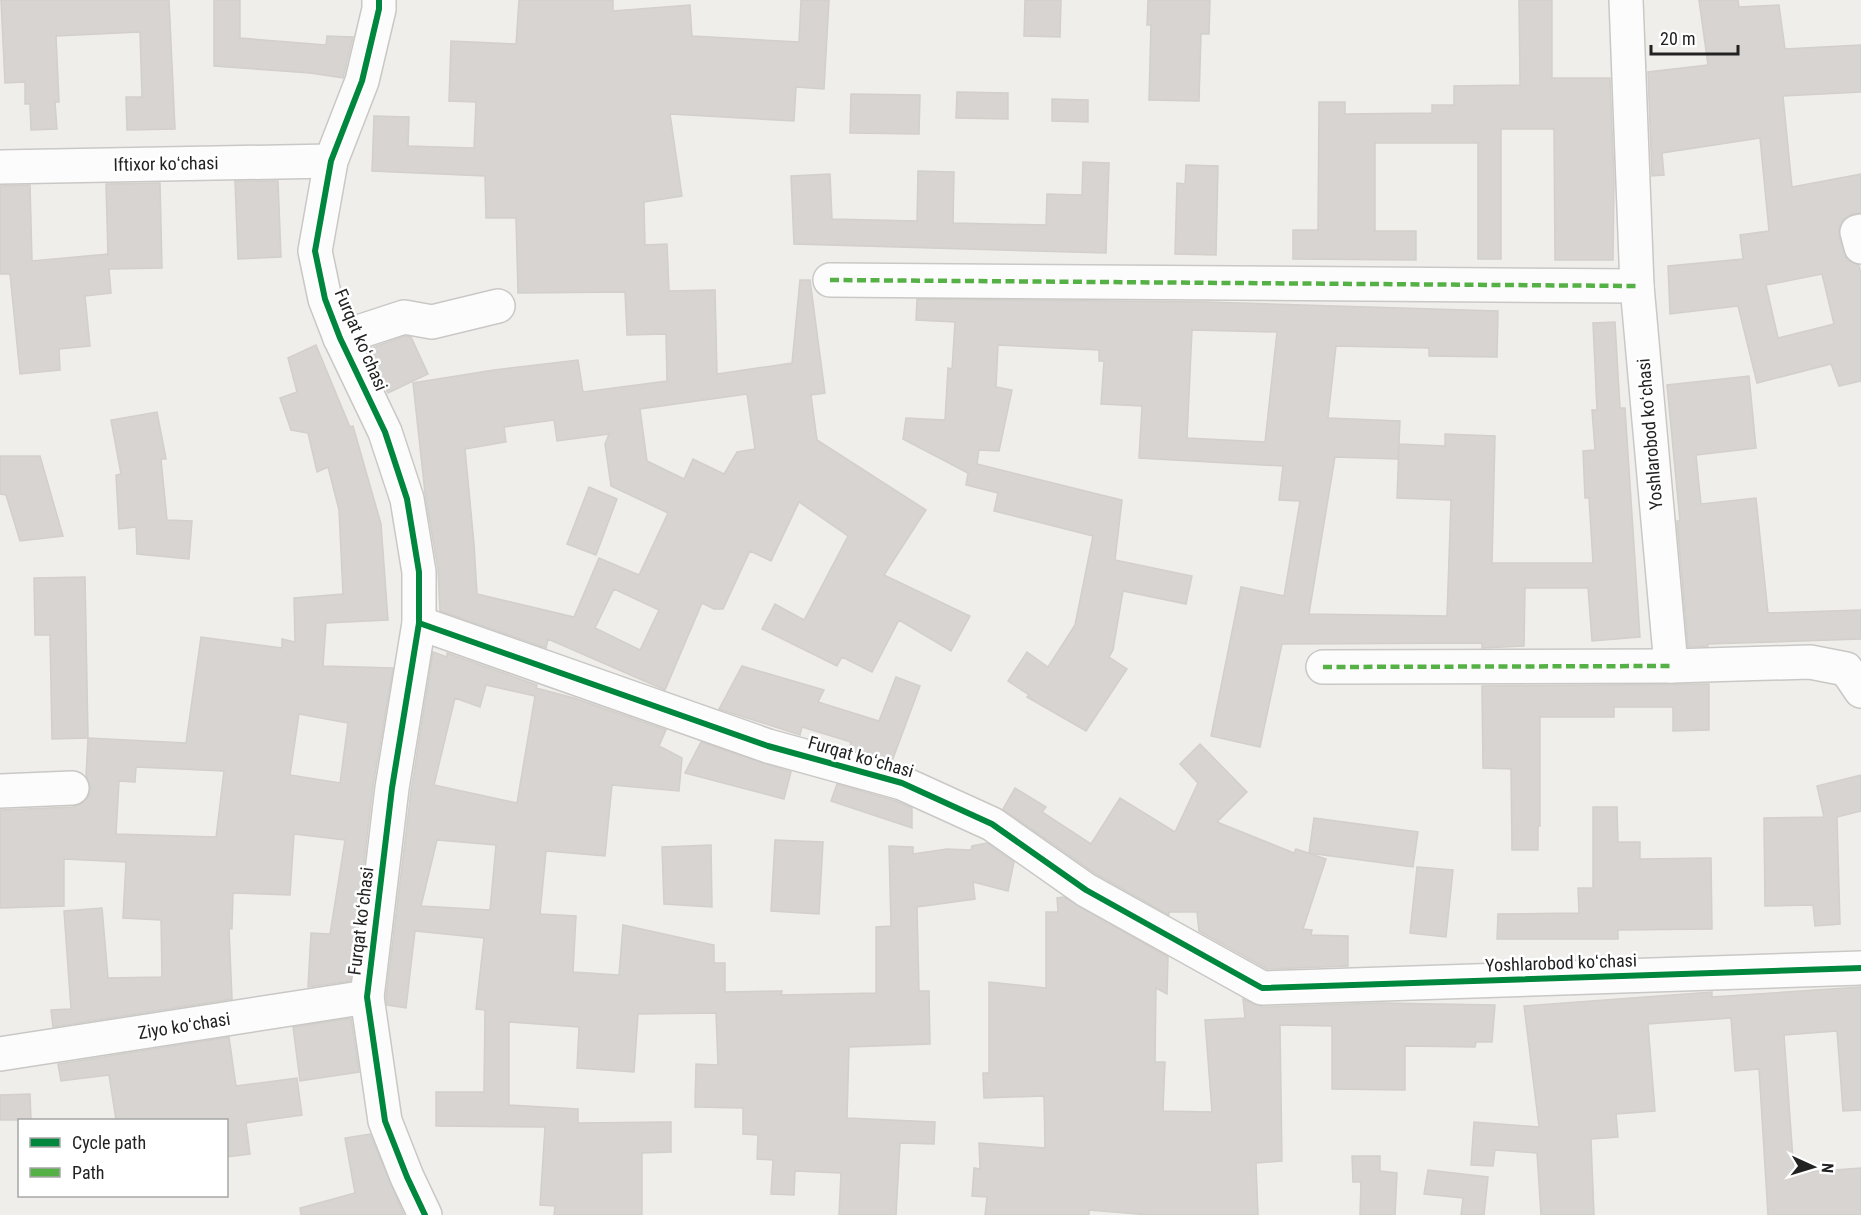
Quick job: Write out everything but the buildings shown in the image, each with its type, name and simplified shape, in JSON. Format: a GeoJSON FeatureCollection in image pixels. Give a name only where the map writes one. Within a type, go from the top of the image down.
{"type":"FeatureCollection","features":[{"type":"Feature","properties":{"kind":"street","name":"Furqat koʻchasi"},"geometry":{"type":"LineString","coordinates":[[379,0],[379,9],[362,81],[331,161],[315,251],[325,299],[340,338],[385,432],[407,499],[419,572],[419,623],[392,788],[367,997],[385,1121],[425,1215]]}},
{"type":"Feature","properties":{"kind":"street","name":"Yoshlarobod koʻchasi"},"geometry":{"type":"LineString","coordinates":[[1626,0],[1636,286],[1671,666]]}},
{"type":"Feature","properties":{"kind":"street","name":"Iftixor koʻchasi"},"geometry":{"type":"LineString","coordinates":[[0,167],[331,161]]}},
{"type":"Feature","properties":{"kind":"street"},"geometry":{"type":"LineString","coordinates":[[1861,231],[1857,232],[1861,247]]}},
{"type":"Feature","properties":{"kind":"street"},"geometry":{"type":"LineString","coordinates":[[830,280],[1636,286]]}},
{"type":"Feature","properties":{"kind":"street"},"geometry":{"type":"LineString","coordinates":[[340,338],[404,317],[432,322],[498,306]]}},
{"type":"Feature","properties":{"kind":"street","name":"Furqat koʻchasi"},"geometry":{"type":"LineString","coordinates":[[419,623],[768,747],[902,783],[992,824],[1086,890],[1262,988]]}},
{"type":"Feature","properties":{"kind":"street"},"geometry":{"type":"LineString","coordinates":[[1323,667],[1671,666],[1810,662],[1846,669],[1861,690]]}},
{"type":"Feature","properties":{"kind":"street"},"geometry":{"type":"LineString","coordinates":[[0,791],[72,788]]}},
{"type":"Feature","properties":{"kind":"street","name":"Yoshlarobod koʻchasi"},"geometry":{"type":"LineString","coordinates":[[1262,988],[1861,968]]}},
{"type":"Feature","properties":{"kind":"street","name":"Ziyo koʻchasi"},"geometry":{"type":"LineString","coordinates":[[0,1054],[367,997]]}},
{"type":"Feature","properties":{"kind":"marked path"},"geometry":{"type":"LineString","coordinates":[[830,280],[1637,286]]}},
{"type":"Feature","properties":{"kind":"marked path"},"geometry":{"type":"LineString","coordinates":[[1323,667],[1671,666]]}},
{"type":"Feature","properties":{"kind":"cycle path"},"geometry":{"type":"LineString","coordinates":[[379,0],[379,9],[362,81],[331,161],[315,251],[325,299],[340,338],[385,432],[407,499],[419,572],[419,623],[392,788],[367,997],[385,1121],[425,1215]]}},
{"type":"Feature","properties":{"kind":"cycle path"},"geometry":{"type":"LineString","coordinates":[[419,623],[768,746],[902,783],[992,824],[1086,890],[1262,988],[1861,968]]}}]}
